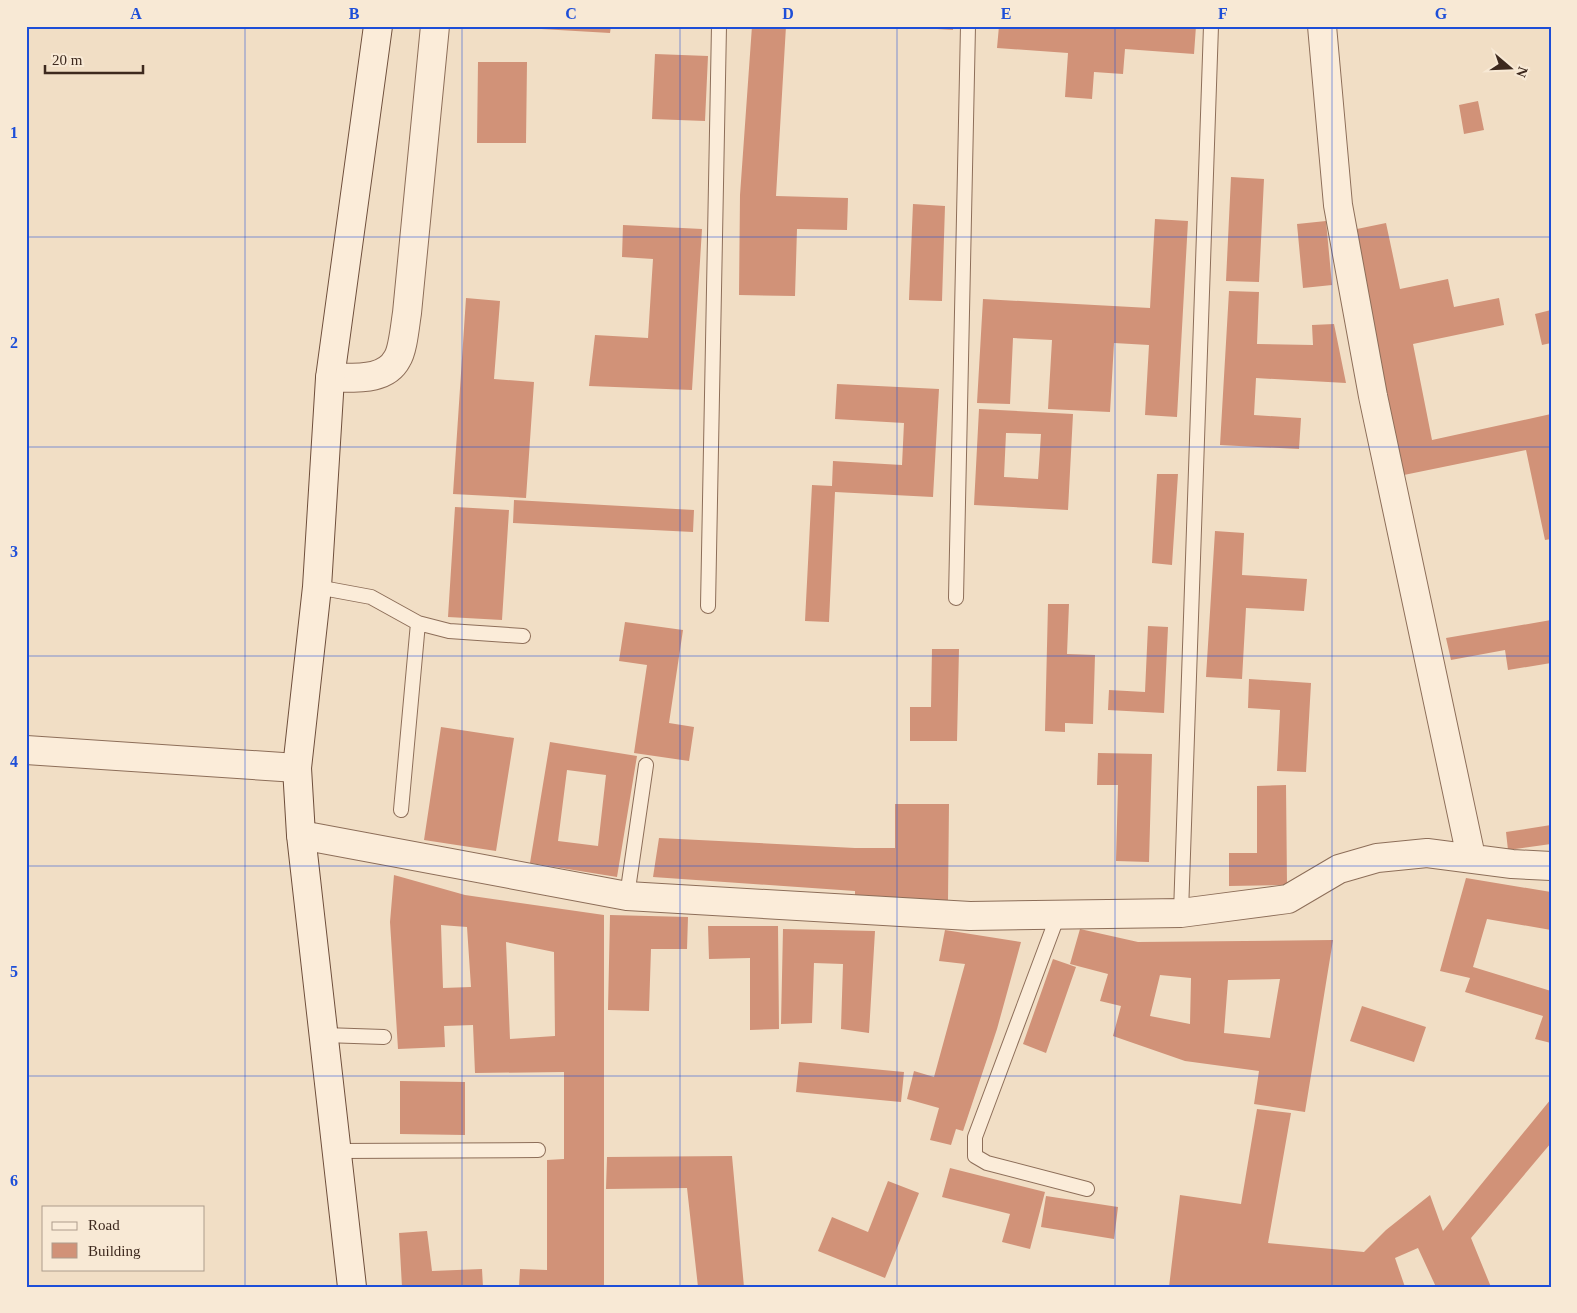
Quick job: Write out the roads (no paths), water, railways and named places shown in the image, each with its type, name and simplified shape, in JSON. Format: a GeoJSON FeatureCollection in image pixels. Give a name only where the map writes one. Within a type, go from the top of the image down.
{"type":"FeatureCollection","features":[{"type":"Feature","properties":{"kind":"street"},"geometry":{"type":"LineString","coordinates":[[352,1287],[301,835],[297,768],[317,587],[330,378],[378,26]]}},
{"type":"Feature","properties":{"kind":"street"},"geometry":{"type":"LineString","coordinates":[[330,378],[378,375],[390,370],[398,358],[407,313],[436,26]]}},
{"type":"Feature","properties":{"kind":"street"},"geometry":{"type":"LineString","coordinates":[[1322,26],[1338,205],[1374,396],[1471,857]]}},
{"type":"Feature","properties":{"kind":"street"},"geometry":{"type":"LineString","coordinates":[[26,750],[297,768]]}},
{"type":"Feature","properties":{"kind":"street"},"geometry":{"type":"LineString","coordinates":[[301,835],[627,896],[970,916],[1181,913],[1288,899],[1339,869],[1377,858],[1427,852],[1512,864],[1551,866]]}},
{"type":"Feature","properties":{"kind":"lane"},"geometry":{"type":"LineString","coordinates":[[708,606],[719,26]]}},
{"type":"Feature","properties":{"kind":"lane"},"geometry":{"type":"LineString","coordinates":[[956,598],[968,26]]}},
{"type":"Feature","properties":{"kind":"lane"},"geometry":{"type":"LineString","coordinates":[[1181,913],[1211,26]]}},
{"type":"Feature","properties":{"kind":"lane"},"geometry":{"type":"LineString","coordinates":[[317,587],[371,598],[418,623],[449,631],[523,636]]}},
{"type":"Feature","properties":{"kind":"lane"},"geometry":{"type":"LineString","coordinates":[[401,810],[418,623]]}},
{"type":"Feature","properties":{"kind":"lane"},"geometry":{"type":"LineString","coordinates":[[627,896],[646,764]]}},
{"type":"Feature","properties":{"kind":"lane"},"geometry":{"type":"LineString","coordinates":[[1058,915],[975,1137],[974,1156],[987,1163],[1087,1188]]}},
{"type":"Feature","properties":{"kind":"lane"},"geometry":{"type":"LineString","coordinates":[[324,1035],[384,1036]]}},
{"type":"Feature","properties":{"kind":"lane"},"geometry":{"type":"LineString","coordinates":[[337,1151],[538,1150]]}}]}
